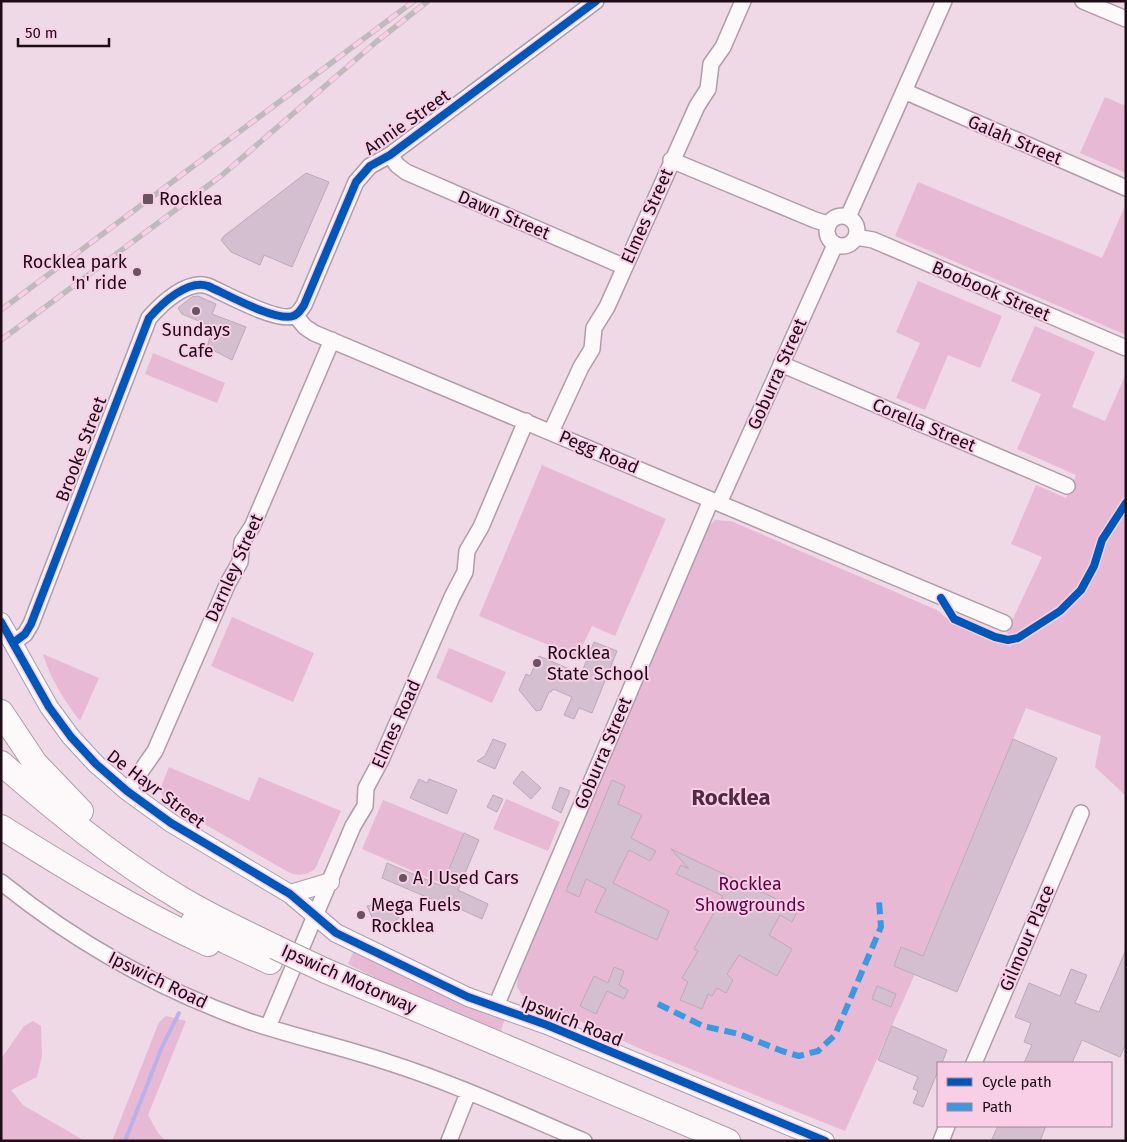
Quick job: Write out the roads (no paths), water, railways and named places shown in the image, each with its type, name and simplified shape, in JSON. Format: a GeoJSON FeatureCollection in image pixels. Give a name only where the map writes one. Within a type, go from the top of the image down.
{"type":"FeatureCollection","features":[{"type":"Feature","properties":{"kind":"highway"},"geometry":{"type":"LineString","coordinates":[[1,712],[25,751],[59,791],[86,816],[162,872],[180,898]]}},
{"type":"Feature","properties":{"kind":"highway","name":"Ipswich Motorway"},"geometry":{"type":"LineString","coordinates":[[1,763],[81,829],[180,898],[273,955],[687,1141]]}},
{"type":"Feature","properties":{"kind":"highway","name":"Ipswich Motorway"},"geometry":{"type":"LineString","coordinates":[[1,784],[93,858],[227,942],[273,955]]}},
{"type":"Feature","properties":{"kind":"highway"},"geometry":{"type":"LineString","coordinates":[[1,827],[100,888],[166,925],[208,945],[227,942]]}},
{"type":"Feature","properties":{"kind":"highway","name":"Ipswich Motorway"},"geometry":{"type":"LineString","coordinates":[[323,978],[728,1141]]}},
{"type":"Feature","properties":{"kind":"street","name":"Annie Street"},"geometry":{"type":"LineString","coordinates":[[295,315],[304,305],[360,175],[370,166],[390,155],[596,1]]}},
{"type":"Feature","properties":{"kind":"street","name":"Elmes Street"},"geometry":{"type":"LineString","coordinates":[[552,432],[581,367],[592,349],[594,328],[607,307],[697,106],[708,90],[711,64],[723,46],[743,1]]}},
{"type":"Feature","properties":{"kind":"street"},"geometry":{"type":"LineString","coordinates":[[848,217],[944,1]]}},
{"type":"Feature","properties":{"kind":"street"},"geometry":{"type":"LineString","coordinates":[[1083,1],[1126,19]]}},
{"type":"Feature","properties":{"kind":"street","name":"Galah Street"},"geometry":{"type":"LineString","coordinates":[[904,91],[1126,188]]}},
{"type":"Feature","properties":{"kind":"street","name":"Dawn Street"},"geometry":{"type":"LineString","coordinates":[[390,155],[397,166],[406,172],[625,267]]}},
{"type":"Feature","properties":{"kind":"street"},"geometry":{"type":"LineString","coordinates":[[672,160],[814,220],[828,224]]}},
{"type":"Feature","properties":{"kind":"street"},"geometry":{"type":"LineString","coordinates":[[835,217],[848,217],[857,228],[856,237],[844,246],[834,245],[828,238],[828,224],[835,217]]}},
{"type":"Feature","properties":{"kind":"street","name":"Boobook Street"},"geometry":{"type":"LineString","coordinates":[[856,237],[873,240],[1126,348]]}},
{"type":"Feature","properties":{"kind":"street","name":"Goburra Street"},"geometry":{"type":"LineString","coordinates":[[496,1006],[715,502],[781,364],[834,245]]}},
{"type":"Feature","properties":{"kind":"street","name":"Brooke Street"},"geometry":{"type":"LineString","coordinates":[[13,643],[25,634],[31,624],[145,325],[155,311],[188,287],[198,284],[208,286],[275,315],[288,317],[295,315]]}},
{"type":"Feature","properties":{"kind":"street","name":"Pegg Road"},"geometry":{"type":"LineString","coordinates":[[295,315],[309,330],[332,340],[1004,623]]}},
{"type":"Feature","properties":{"kind":"street","name":"Darnley Street"},"geometry":{"type":"LineString","coordinates":[[127,791],[156,751],[228,583],[239,565],[242,542],[256,519],[332,340]]}},
{"type":"Feature","properties":{"kind":"street","name":"Corella Street"},"geometry":{"type":"LineString","coordinates":[[781,364],[1067,486]]}},
{"type":"Feature","properties":{"kind":"street","name":"Elmes Road"},"geometry":{"type":"LineString","coordinates":[[268,1027],[353,826],[366,804],[367,785],[381,760],[452,597],[464,575],[467,551],[481,527],[526,421]]}},
{"type":"Feature","properties":{"kind":"street","name":"De Hayr Street"},"geometry":{"type":"LineString","coordinates":[[1,622],[40,693],[71,737],[127,791],[200,842],[290,894],[316,916]]}},
{"type":"Feature","properties":{"kind":"street","name":"Gilmour Place"},"geometry":{"type":"LineString","coordinates":[[974,1062],[1081,813]]}},
{"type":"Feature","properties":{"kind":"street","name":"Ipswich Road"},"geometry":{"type":"LineString","coordinates":[[1,882],[77,937],[150,979],[193,999],[268,1027],[390,1063],[584,1141]]}},
{"type":"Feature","properties":{"kind":"street"},"geometry":{"type":"LineString","coordinates":[[290,894],[330,882]]}},
{"type":"Feature","properties":{"kind":"street","name":"Ipswich Road"},"geometry":{"type":"LineString","coordinates":[[316,916],[343,937],[457,992],[547,1025],[825,1141]]}},
{"type":"Feature","properties":{"kind":"street"},"geometry":{"type":"LineString","coordinates":[[449,1141],[468,1093]]}},
{"type":"Feature","properties":{"kind":"street"},"geometry":{"type":"LineString","coordinates":[[941,1141],[947,1127]]}},
{"type":"Feature","properties":{"kind":"waterway"},"geometry":{"type":"LineString","coordinates":[[125,1141],[162,1047],[179,1013]]}},
{"type":"Feature","properties":{"kind":"railway"},"geometry":{"type":"LineString","coordinates":[[1,310],[414,1]]}},
{"type":"Feature","properties":{"kind":"railway"},"geometry":{"type":"LineString","coordinates":[[1,340],[221,176],[376,42],[428,1]]}},
{"type":"Feature","properties":{"kind":"place","name":"Rocklea"},"geometry":{"type":"Point","coordinates":[148,199]}},
{"type":"Feature","properties":{"kind":"place","name":"Rocklea park 'n' ride"},"geometry":{"type":"Point","coordinates":[137,272]}},
{"type":"Feature","properties":{"kind":"place","name":"Sundays Cafe"},"geometry":{"type":"Point","coordinates":[196,311]}},
{"type":"Feature","properties":{"kind":"place","name":"Rocklea State School"},"geometry":{"type":"Point","coordinates":[537,663]}},
{"type":"Feature","properties":{"kind":"place","name":"A J Used Cars"},"geometry":{"type":"Point","coordinates":[403,878]}},
{"type":"Feature","properties":{"kind":"place","name":"Mega Fuels Rocklea"},"geometry":{"type":"Point","coordinates":[361,915]}},
{"type":"Feature","properties":{"kind":"district","name":"Rocklea"},"geometry":{"type":"Point","coordinates":[731,797]}},
{"type":"Feature","properties":{"kind":"park label","name":"Rocklea Showgrounds"},"geometry":{"type":"Point","coordinates":[750,894]}}]}
